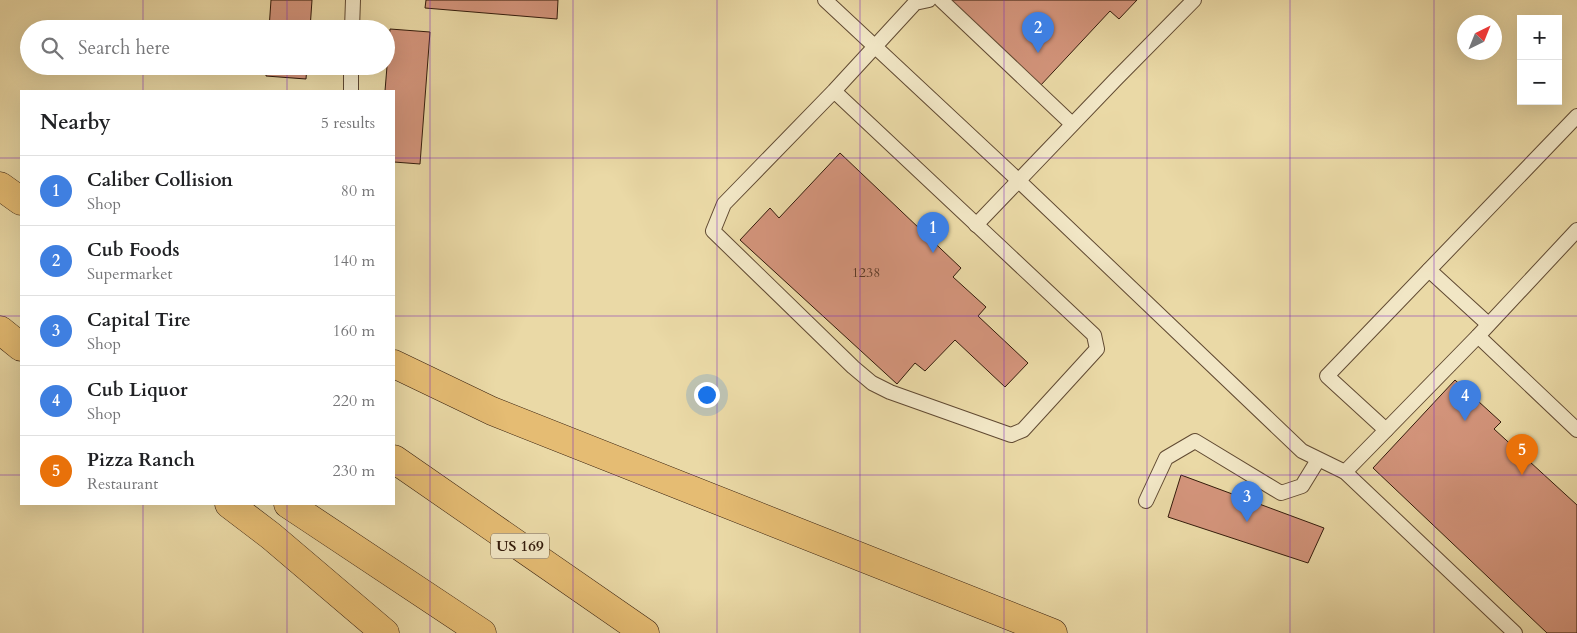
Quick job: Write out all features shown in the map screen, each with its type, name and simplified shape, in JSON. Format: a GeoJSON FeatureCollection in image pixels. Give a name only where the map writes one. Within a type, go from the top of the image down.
{"type":"FeatureCollection","features":[{"type":"Feature","properties":{"kind":"highway"},"geometry":{"type":"LineString","coordinates":[[0,170],[20,180]]}},
{"type":"Feature","properties":{"kind":"highway"},"geometry":{"type":"LineString","coordinates":[[0,186],[20,200]]}},
{"type":"Feature","properties":{"kind":"highway"},"geometry":{"type":"LineString","coordinates":[[0,312],[20,325]]}},
{"type":"Feature","properties":{"kind":"highway"},"geometry":{"type":"LineString","coordinates":[[0,330],[20,345]]}},
{"type":"Feature","properties":{"kind":"highway"},"geometry":{"type":"LineString","coordinates":[[395,364],[492,411],[1053,633]]}},
{"type":"Feature","properties":{"kind":"highway","name":"US 169"},"geometry":{"type":"LineString","coordinates":[[395,460],[645,633]]}},
{"type":"Feature","properties":{"kind":"highway"},"geometry":{"type":"LineString","coordinates":[[230,505],[271,536],[385,633]]}},
{"type":"Feature","properties":{"kind":"highway"},"geometry":{"type":"LineString","coordinates":[[290,505],[482,633]]}},
{"type":"Feature","properties":{"kind":"lane"},"geometry":{"type":"LineString","coordinates":[[352,0],[352,20]]}},
{"type":"Feature","properties":{"kind":"lane"},"geometry":{"type":"LineString","coordinates":[[825,0],[1019,181],[1302,451],[1345,472],[1515,633]]}},
{"type":"Feature","properties":{"kind":"lane"},"geometry":{"type":"LineString","coordinates":[[834,91],[1094,335],[1097,349],[1023,430],[1010,435],[890,392],[872,383],[713,231],[724,204],[834,91],[914,3],[929,0]]}},
{"type":"Feature","properties":{"kind":"lane"},"geometry":{"type":"LineString","coordinates":[[941,0],[1072,124]]}},
{"type":"Feature","properties":{"kind":"lane"},"geometry":{"type":"LineString","coordinates":[[976,225],[1194,0]]}},
{"type":"Feature","properties":{"kind":"lane"},"geometry":{"type":"LineString","coordinates":[[351,75],[351,90]]}},
{"type":"Feature","properties":{"kind":"lane"},"geometry":{"type":"LineString","coordinates":[[1386,430],[1327,376],[1577,116]]}},
{"type":"Feature","properties":{"kind":"lane"},"geometry":{"type":"LineString","coordinates":[[1345,472],[1478,336],[1577,230]]}},
{"type":"Feature","properties":{"kind":"lane"},"geometry":{"type":"LineString","coordinates":[[1429,270],[1488,324]]}},
{"type":"Feature","properties":{"kind":"lane"},"geometry":{"type":"LineString","coordinates":[[1478,336],[1577,430]]}},
{"type":"Feature","properties":{"kind":"lane"},"geometry":{"type":"LineString","coordinates":[[1146,501],[1166,458],[1195,441],[1281,493],[1302,486],[1318,460]]}},
{"type":"Feature","properties":{"kind":"building"},"geometry":{"type":"Polygon","coordinates":[[[271,0],[312,0],[311,20],[270,20],[271,0]]]}},
{"type":"Feature","properties":{"kind":"building"},"geometry":{"type":"Polygon","coordinates":[[[426,0],[558,0],[557,19],[425,8],[426,0]]]}},
{"type":"Feature","properties":{"kind":"building"},"geometry":{"type":"Polygon","coordinates":[[[948,0],[1137,0],[1119,19],[1110,11],[1040,86],[948,0]]]}},
{"type":"Feature","properties":{"kind":"building"},"geometry":{"type":"Polygon","coordinates":[[[395,29],[430,32],[420,164],[395,162],[395,90],[385,90],[386,75],[395,75],[395,29]]]}},
{"type":"Feature","properties":{"kind":"building"},"geometry":{"type":"Polygon","coordinates":[[[266,75],[306,75],[306,79],[266,75]]]}},
{"type":"Feature","properties":{"kind":"building"},"geometry":{"type":"Polygon","coordinates":[[[840,153],[961,268],[953,277],[986,307],[978,316],[1028,363],[1005,387],[955,340],[925,371],[915,363],[897,384],[740,240],[770,208],[779,218],[840,153]]]}},
{"type":"Feature","properties":{"kind":"building"},"geometry":{"type":"Polygon","coordinates":[[[1455,380],[1501,422],[1494,429],[1577,505],[1577,633],[1547,633],[1373,468],[1455,380]]]}},
{"type":"Feature","properties":{"kind":"building"},"geometry":{"type":"Polygon","coordinates":[[[1181,475],[1324,528],[1308,563],[1168,517],[1181,475]]]}},
{"type":"Feature","properties":{"kind":"place","name":"Cub Foods"},"geometry":{"type":"Point","coordinates":[1038,53]}},
{"type":"Feature","properties":{"kind":"place","name":"Caliber Collision"},"geometry":{"type":"Point","coordinates":[933,253]}},
{"type":"Feature","properties":{"kind":"place","name":"Cub Liquor"},"geometry":{"type":"Point","coordinates":[1465,421]}},
{"type":"Feature","properties":{"kind":"place","name":"Pizza Ranch"},"geometry":{"type":"Point","coordinates":[1522,475]}},
{"type":"Feature","properties":{"kind":"place","name":"Capital Tire"},"geometry":{"type":"Point","coordinates":[1247,522]}}]}
